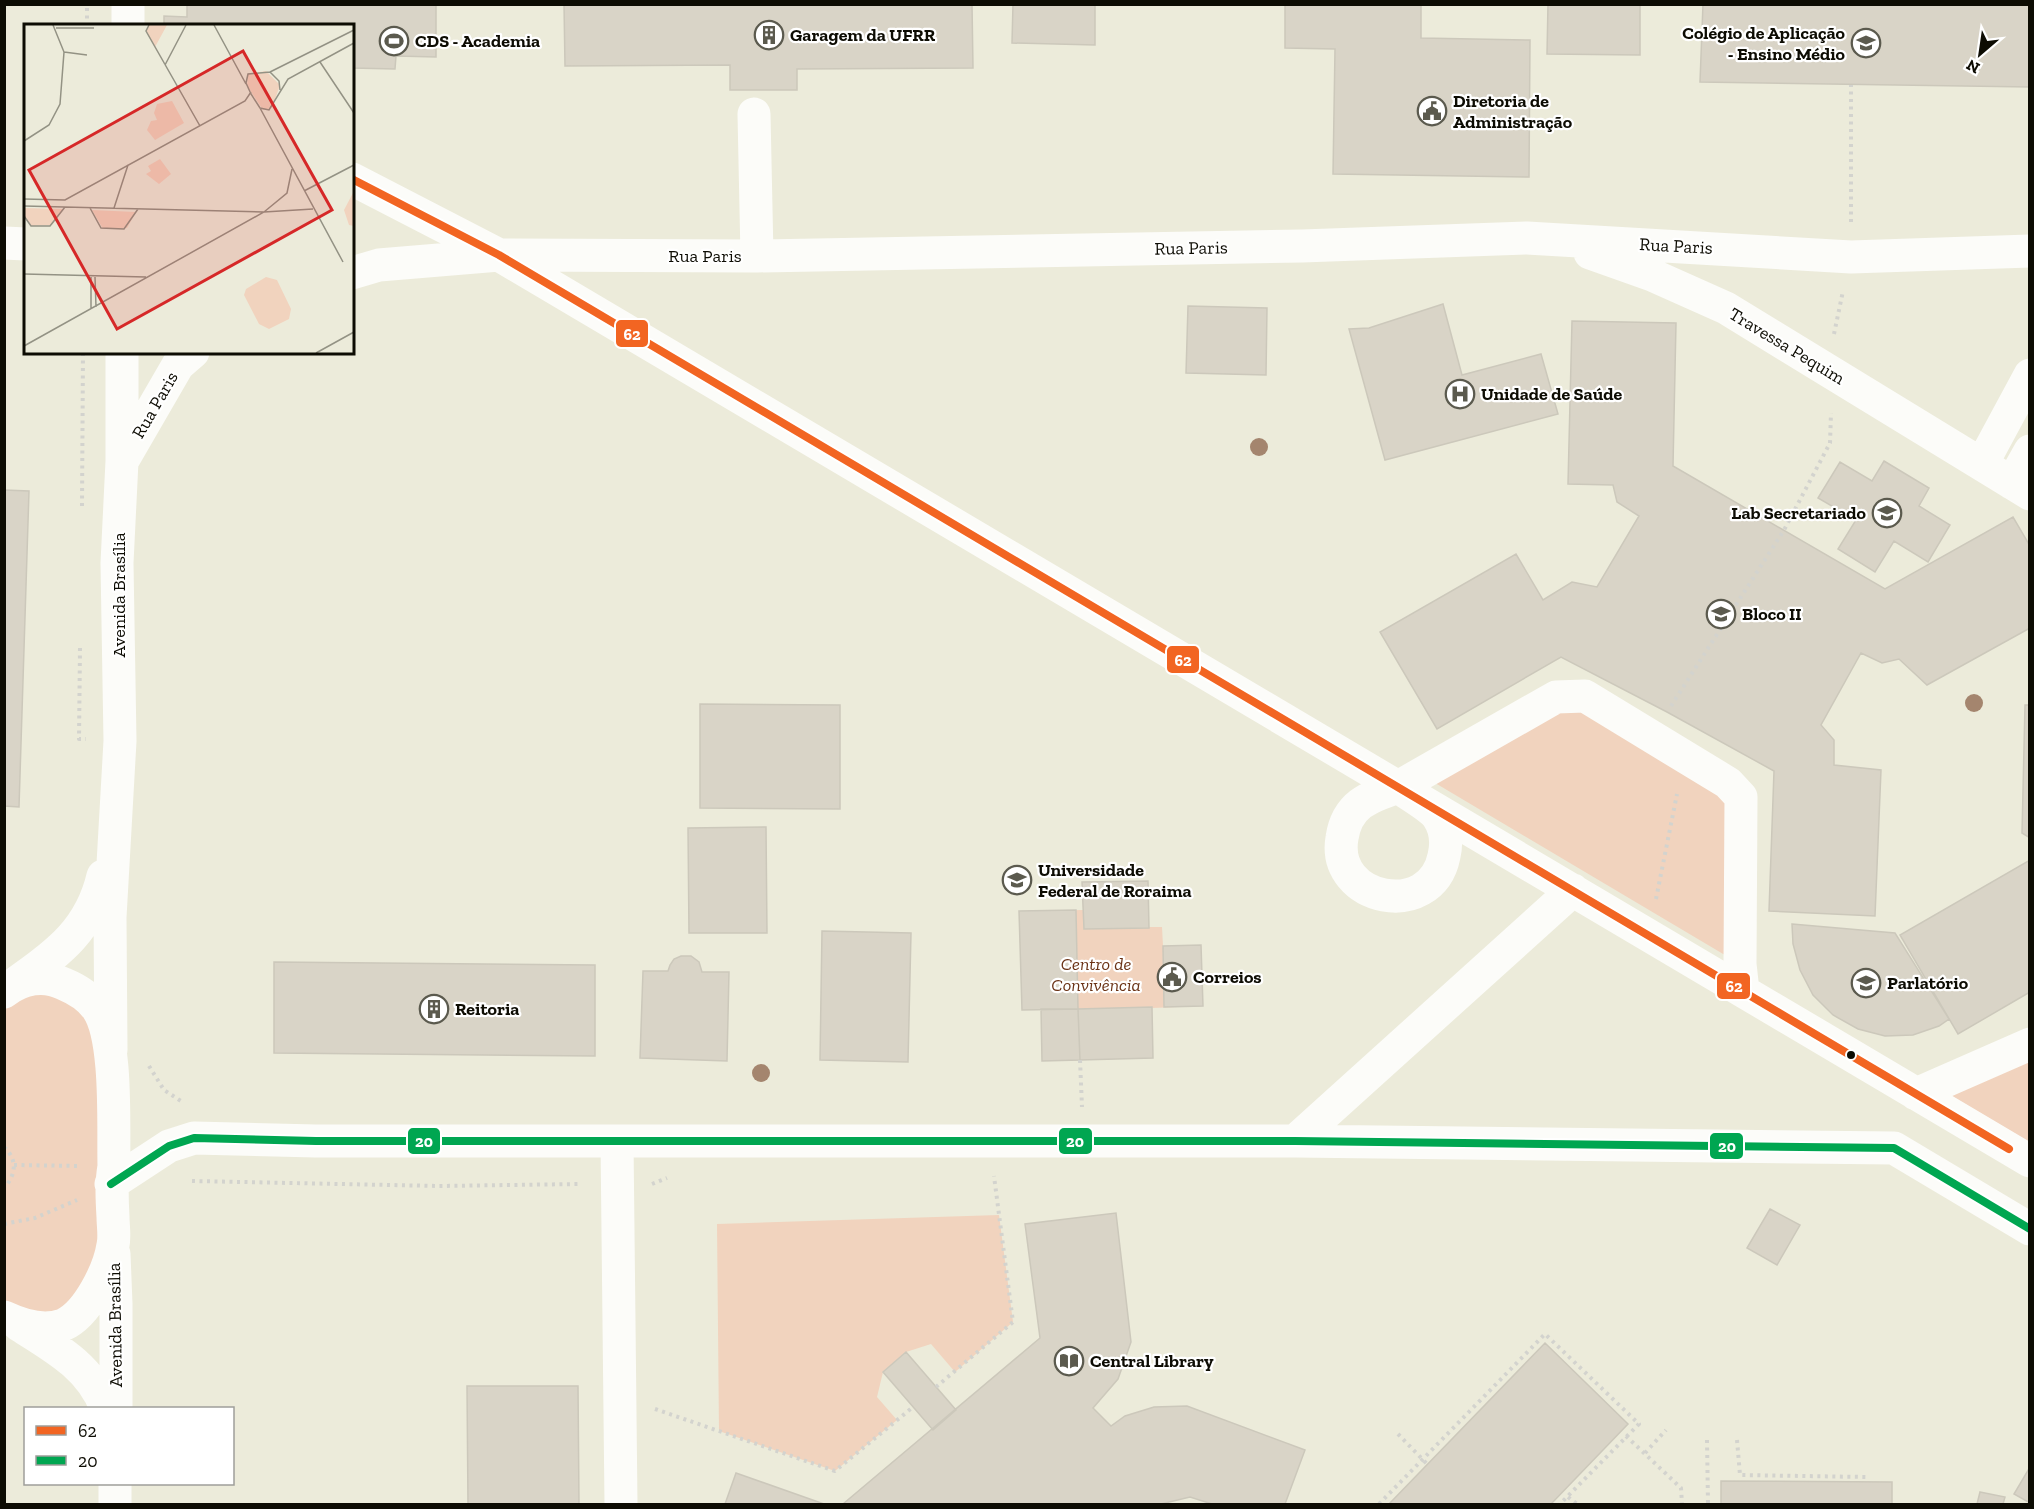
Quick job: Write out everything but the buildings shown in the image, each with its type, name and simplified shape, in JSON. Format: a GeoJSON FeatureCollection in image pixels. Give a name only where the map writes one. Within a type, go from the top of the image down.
{"type":"FeatureCollection","features":[{"type":"Feature","properties":{"kind":"street"},"geometry":{"type":"LineString","coordinates":[[128,4],[128,24]]}},
{"type":"Feature","properties":{"kind":"street"},"geometry":{"type":"LineString","coordinates":[[753,114],[757,256]]}},
{"type":"Feature","properties":{"kind":"street"},"geometry":{"type":"LineString","coordinates":[[354,180],[499,255],[2030,1161]]}},
{"type":"Feature","properties":{"kind":"street","name":"Rua Paris"},"geometry":{"type":"LineString","coordinates":[[354,272],[379,265],[499,255],[757,256],[1302,246],[1527,238],[1851,257],[2030,251]]}},
{"type":"Feature","properties":{"kind":"street","name":"Travessa Pequim"},"geometry":{"type":"LineString","coordinates":[[1527,238],[1581,250],[1621,263],[1726,308],[2020,489]]}},
{"type":"Feature","properties":{"kind":"street"},"geometry":{"type":"LineString","coordinates":[[4,243],[24,244]]}},
{"type":"Feature","properties":{"kind":"street"},"geometry":{"type":"LineString","coordinates":[[1726,308],[1695,291],[1686,283],[1685,275],[1692,261],[1705,254],[1770,251]]}},
{"type":"Feature","properties":{"kind":"street","name":"Avenida Brasília"},"geometry":{"type":"LineString","coordinates":[[116,1407],[110,917],[120,741],[117,563],[122,461],[122,354]]}},
{"type":"Feature","properties":{"kind":"street","name":"Rua Paris"},"geometry":{"type":"LineString","coordinates":[[122,461],[178,365],[191,354]]}},
{"type":"Feature","properties":{"kind":"street"},"geometry":{"type":"LineString","coordinates":[[1982,465],[2030,375]]}},
{"type":"Feature","properties":{"kind":"street"},"geometry":{"type":"LineString","coordinates":[[2020,489],[2030,451]]}},
{"type":"Feature","properties":{"kind":"street"},"geometry":{"type":"LineString","coordinates":[[1398,787],[1557,697],[1585,696],[1728,783],[1741,797],[1740,963],[1743,991]]}},
{"type":"Feature","properties":{"kind":"street","name":"Avenida Brasília"},"geometry":{"type":"LineString","coordinates":[[11,987],[67,944],[87,919],[99,892],[113,837]]}},
{"type":"Feature","properties":{"kind":"street"},"geometry":{"type":"LineString","coordinates":[[1295,1141],[1573,890]]}},
{"type":"Feature","properties":{"kind":"street"},"geometry":{"type":"LineString","coordinates":[[11,987],[38,978],[55,980],[77,990],[96,1007],[106,1026],[111,1050]]}},
{"type":"Feature","properties":{"kind":"street"},"geometry":{"type":"LineString","coordinates":[[1917,1094],[2030,1044]]}},
{"type":"Feature","properties":{"kind":"street"},"geometry":{"type":"LineString","coordinates":[[113,1175],[169,1146],[194,1138],[316,1141],[1295,1141],[1894,1148],[2030,1229]]}},
{"type":"Feature","properties":{"kind":"street"},"geometry":{"type":"LineString","coordinates":[[617,1141],[621,1504]]}},
{"type":"Feature","properties":{"kind":"street"},"geometry":{"type":"LineString","coordinates":[[12,1321],[42,1328],[63,1325],[85,1307],[108,1267],[114,1242]]}},
{"type":"Feature","properties":{"kind":"street","name":"Avenida Brasília"},"geometry":{"type":"LineString","coordinates":[[12,1321],[65,1354],[84,1370],[98,1388],[106,1407]]}},
{"type":"Feature","properties":{"kind":"street"},"geometry":{"type":"LineString","coordinates":[[115,1485],[115,1504]]}},
{"type":"Feature","properties":{"kind":"path"},"geometry":{"type":"LineString","coordinates":[[87,4],[87,24]]}},
{"type":"Feature","properties":{"kind":"path"},"geometry":{"type":"LineString","coordinates":[[1653,737],[1784,530],[1830,443],[1832,345],[1851,257],[1851,85]]}},
{"type":"Feature","properties":{"kind":"path"},"geometry":{"type":"LineString","coordinates":[[1654,909],[1677,793]]}},
{"type":"Feature","properties":{"kind":"path"},"geometry":{"type":"LineString","coordinates":[[1080,1060],[1084,1141]]}},
{"type":"Feature","properties":{"kind":"path"},"geometry":{"type":"LineString","coordinates":[[936,1387],[1013,1322],[990,1141]]}},
{"type":"Feature","properties":{"kind":"path"},"geometry":{"type":"LineString","coordinates":[[4,1147],[12,1158],[14,1166],[14,1174],[4,1188]]}},
{"type":"Feature","properties":{"kind":"path"},"geometry":{"type":"LineString","coordinates":[[14,1166],[113,1175]]}},
{"type":"Feature","properties":{"kind":"path"},"geometry":{"type":"LineString","coordinates":[[1379,1504],[1545,1334],[1639,1424],[1560,1504]]}},
{"type":"Feature","properties":{"kind":"path"},"geometry":{"type":"LineString","coordinates":[[620,1397],[835,1471],[913,1407]]}},
{"type":"Feature","properties":{"kind":"path"},"geometry":{"type":"LineString","coordinates":[[1645,1453],[1666,1430]]}},
{"type":"Feature","properties":{"kind":"path"},"geometry":{"type":"LineString","coordinates":[[1398,1434],[1428,1464]]}},
{"type":"Feature","properties":{"kind":"path"},"geometry":{"type":"LineString","coordinates":[[1626,1436],[1681,1488],[1682,1504]]}},
{"type":"Feature","properties":{"kind":"path"},"geometry":{"type":"LineString","coordinates":[[1707,1440],[1708,1504]]}},
{"type":"Feature","properties":{"kind":"path"},"geometry":{"type":"LineString","coordinates":[[1737,1440],[1741,1481]]}},
{"type":"Feature","properties":{"kind":"path"},"geometry":{"type":"LineString","coordinates":[[1740,1475],[1866,1476]]}},
{"type":"Feature","properties":{"kind":"path"},"geometry":{"type":"LineString","coordinates":[[1568,1497],[1577,1504]]}},
{"type":"Feature","properties":{"kind":"green space"},"geometry":{"type":"Polygon","coordinates":[[[1556,697],[1728,783],[1740,964],[1420,774],[1556,697]]]}},
{"type":"Feature","properties":{"kind":"green space","name":"Centro de Convivência"},"geometry":{"type":"Polygon","coordinates":[[[1148,881],[1149,927],[1162,927],[1163,946],[1201,945],[1203,1006],[1152,1008],[1153,1058],[1042,1061],[1041,1009],[1022,1010],[1019,911],[1083,910],[1082,882],[1148,881]]]}},
{"type":"Feature","properties":{"kind":"green space"},"geometry":{"type":"Polygon","coordinates":[[[17,982],[96,1007],[114,1166],[85,1307],[5,1317],[5,992],[17,982]]]}},
{"type":"Feature","properties":{"kind":"green space"},"geometry":{"type":"Polygon","coordinates":[[[2029,1044],[2029,1142],[1935,1086],[2029,1044]]]}},
{"type":"Feature","properties":{"kind":"green space"},"geometry":{"type":"Polygon","coordinates":[[[999,1215],[1013,1322],[955,1372],[931,1344],[906,1352],[883,1372],[877,1397],[897,1420],[835,1471],[719,1431],[717,1224],[999,1215]]]}},
{"type":"Feature","properties":{"kind":"transit line","name":"62"},"geometry":{"type":"LineString","coordinates":[[354,180],[499,255],[2009,1149]]}},
{"type":"Feature","properties":{"kind":"transit line","name":"20"},"geometry":{"type":"LineString","coordinates":[[111,1184],[169,1146],[194,1138],[316,1141],[1295,1141],[1894,1148],[2030,1229]]}},
{"type":"Feature","properties":{"kind":"place","name":"Garagem da UFRR"},"geometry":{"type":"Point","coordinates":[769,35]}},
{"type":"Feature","properties":{"kind":"place","name":"CDS - Academia"},"geometry":{"type":"Point","coordinates":[394,41]}},
{"type":"Feature","properties":{"kind":"place","name":"Colégio de Aplicação - Ensino Médio"},"geometry":{"type":"Point","coordinates":[1866,43]}},
{"type":"Feature","properties":{"kind":"place","name":"Diretoria de Administração"},"geometry":{"type":"Point","coordinates":[1432,111]}},
{"type":"Feature","properties":{"kind":"place","name":"Unidade de Saúde"},"geometry":{"type":"Point","coordinates":[1460,394]}},
{"type":"Feature","properties":{"kind":"place","name":"Lab Secretariado"},"geometry":{"type":"Point","coordinates":[1887,513]}},
{"type":"Feature","properties":{"kind":"place","name":"Bloco II"},"geometry":{"type":"Point","coordinates":[1721,614]}},
{"type":"Feature","properties":{"kind":"place","name":"Universidade Federal de Roraima"},"geometry":{"type":"Point","coordinates":[1017,880]}},
{"type":"Feature","properties":{"kind":"place","name":"Correios"},"geometry":{"type":"Point","coordinates":[1172,977]}},
{"type":"Feature","properties":{"kind":"place","name":"Parlatório"},"geometry":{"type":"Point","coordinates":[1866,983]}},
{"type":"Feature","properties":{"kind":"place","name":"Reitoria"},"geometry":{"type":"Point","coordinates":[434,1009]}},
{"type":"Feature","properties":{"kind":"place","name":"Central Library"},"geometry":{"type":"Point","coordinates":[1069,1361]}}]}
